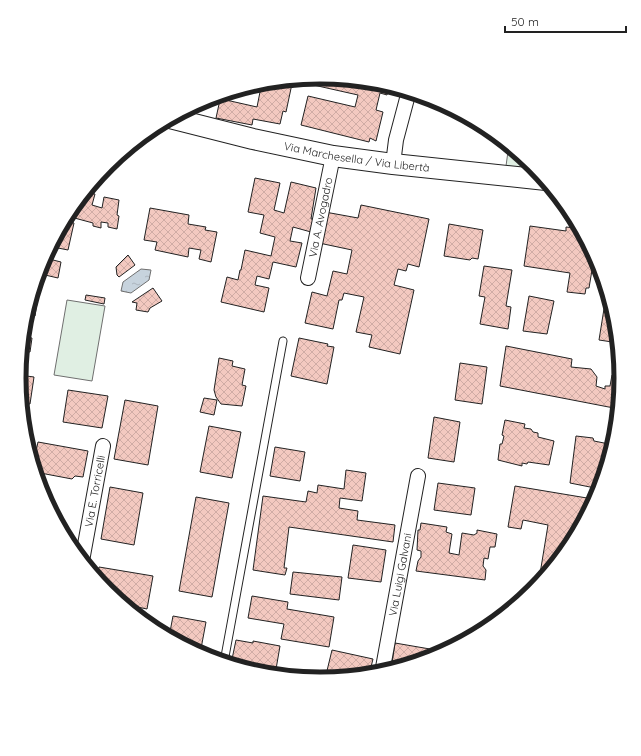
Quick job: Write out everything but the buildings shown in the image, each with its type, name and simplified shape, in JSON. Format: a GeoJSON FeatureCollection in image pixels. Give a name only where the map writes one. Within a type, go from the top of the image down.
{"type":"FeatureCollection","features":[{"type":"Feature","properties":{"kind":"street"},"geometry":{"type":"LineString","coordinates":[[393,164],[396,140],[407,97]]}},
{"type":"Feature","properties":{"kind":"street","name":"Via Marchesella / Via Libertà"},"geometry":{"type":"LineString","coordinates":[[178,120],[252,139],[333,156],[393,164],[537,179]]}},
{"type":"Feature","properties":{"kind":"street","name":"Via A. Avogadro"},"geometry":{"type":"LineString","coordinates":[[308,278],[333,156]]}},
{"type":"Feature","properties":{"kind":"street","name":"Via E. Torricelli"},"geometry":{"type":"LineString","coordinates":[[84,552],[103,446]]}},
{"type":"Feature","properties":{"kind":"street","name":"Via Luigi Galvani"},"geometry":{"type":"LineString","coordinates":[[383,666],[418,476]]}},
{"type":"Feature","properties":{"kind":"lane"},"geometry":{"type":"LineString","coordinates":[[225,657],[282,341]]}},
{"type":"Feature","properties":{"kind":"green space"},"geometry":{"type":"Polygon","coordinates":[[[508,151],[527,168],[506,166],[508,151]]]}},
{"type":"Feature","properties":{"kind":"green space"},"geometry":{"type":"Polygon","coordinates":[[[67,300],[105,306],[92,381],[54,375],[67,300]]]}},
{"type":"Feature","properties":{"kind":"water"},"geometry":{"type":"Polygon","coordinates":[[[141,269],[151,270],[149,280],[131,293],[121,291],[123,282],[141,269]]]}}]}
